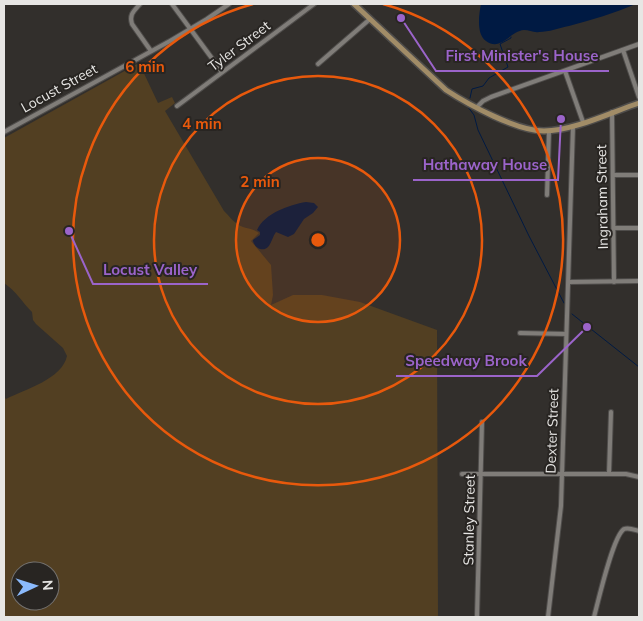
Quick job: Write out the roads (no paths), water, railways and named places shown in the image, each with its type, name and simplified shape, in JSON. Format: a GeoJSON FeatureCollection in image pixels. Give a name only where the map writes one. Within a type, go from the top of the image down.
{"type":"FeatureCollection","features":[{"type":"Feature","properties":{"kind":"main road"},"geometry":{"type":"LineString","coordinates":[[354,4],[436,82],[458,98],[525,128],[549,131],[573,126],[639,103]]}},
{"type":"Feature","properties":{"kind":"street"},"geometry":{"type":"LineString","coordinates":[[140,4],[132,12],[130,20],[151,51]]}},
{"type":"Feature","properties":{"kind":"street"},"geometry":{"type":"LineString","coordinates":[[172,4],[222,72]]}},
{"type":"Feature","properties":{"kind":"street","name":"Locust Street"},"geometry":{"type":"LineString","coordinates":[[4,132],[190,29],[229,4]]}},
{"type":"Feature","properties":{"kind":"street","name":"Tyler Street"},"geometry":{"type":"LineString","coordinates":[[177,106],[314,4]]}},
{"type":"Feature","properties":{"kind":"street"},"geometry":{"type":"LineString","coordinates":[[318,64],[370,19]]}},
{"type":"Feature","properties":{"kind":"street"},"geometry":{"type":"LineString","coordinates":[[477,107],[483,101],[492,97],[639,44]]}},
{"type":"Feature","properties":{"kind":"street"},"geometry":{"type":"LineString","coordinates":[[623,50],[639,97]]}},
{"type":"Feature","properties":{"kind":"street"},"geometry":{"type":"LineString","coordinates":[[566,71],[583,122]]}},
{"type":"Feature","properties":{"kind":"street","name":"Ingraham Street"},"geometry":{"type":"LineString","coordinates":[[612,112],[614,282]]}},
{"type":"Feature","properties":{"kind":"street","name":"Dexter Street"},"geometry":{"type":"LineString","coordinates":[[548,617],[561,506],[573,126]]}},
{"type":"Feature","properties":{"kind":"street"},"geometry":{"type":"LineString","coordinates":[[547,195],[549,131]]}},
{"type":"Feature","properties":{"kind":"street"},"geometry":{"type":"LineString","coordinates":[[614,175],[639,175]]}},
{"type":"Feature","properties":{"kind":"street"},"geometry":{"type":"LineString","coordinates":[[614,228],[639,228]]}},
{"type":"Feature","properties":{"kind":"street"},"geometry":{"type":"LineString","coordinates":[[569,282],[639,282]]}},
{"type":"Feature","properties":{"kind":"street"},"geometry":{"type":"LineString","coordinates":[[520,333],[566,334]]}},
{"type":"Feature","properties":{"kind":"street"},"geometry":{"type":"LineString","coordinates":[[609,474],[611,412]]}},
{"type":"Feature","properties":{"kind":"street","name":"Stanley Street"},"geometry":{"type":"LineString","coordinates":[[477,617],[482,422]]}},
{"type":"Feature","properties":{"kind":"street"},"geometry":{"type":"LineString","coordinates":[[462,474],[626,474],[639,477]]}},
{"type":"Feature","properties":{"kind":"street"},"geometry":{"type":"LineString","coordinates":[[594,617],[611,554],[620,533],[628,528],[639,531]]}},
{"type":"Feature","properties":{"kind":"water"},"geometry":{"type":"Polygon","coordinates":[[[481,4],[636,4],[595,19],[550,31],[519,31],[501,43],[491,44],[483,38],[479,29],[481,4]]]}},
{"type":"Feature","properties":{"kind":"water"},"geometry":{"type":"Polygon","coordinates":[[[306,202],[314,203],[318,207],[304,219],[294,234],[288,237],[276,232],[266,249],[256,246],[253,240],[260,235],[260,232],[257,230],[266,219],[272,214],[292,205],[306,202]]]}},
{"type":"Feature","properties":{"kind":"waterway"},"geometry":{"type":"LineString","coordinates":[[470,98],[472,89],[483,86],[489,78],[508,67],[500,44],[511,37]]}},
{"type":"Feature","properties":{"kind":"waterway"},"geometry":{"type":"LineString","coordinates":[[468,107],[474,115],[478,130],[529,236],[564,303]]}},
{"type":"Feature","properties":{"kind":"waterway"},"geometry":{"type":"LineString","coordinates":[[572,314],[639,367]]}},
{"type":"Feature","properties":{"kind":"place","name":"First Minister's House"},"geometry":{"type":"Point","coordinates":[401,18]}},
{"type":"Feature","properties":{"kind":"place","name":"Hathaway House"},"geometry":{"type":"Point","coordinates":[561,119]}},
{"type":"Feature","properties":{"kind":"place","name":"Locust Valley"},"geometry":{"type":"Point","coordinates":[69,231]}},
{"type":"Feature","properties":{"kind":"place","name":"Speedway Brook"},"geometry":{"type":"Point","coordinates":[587,327]}}]}
